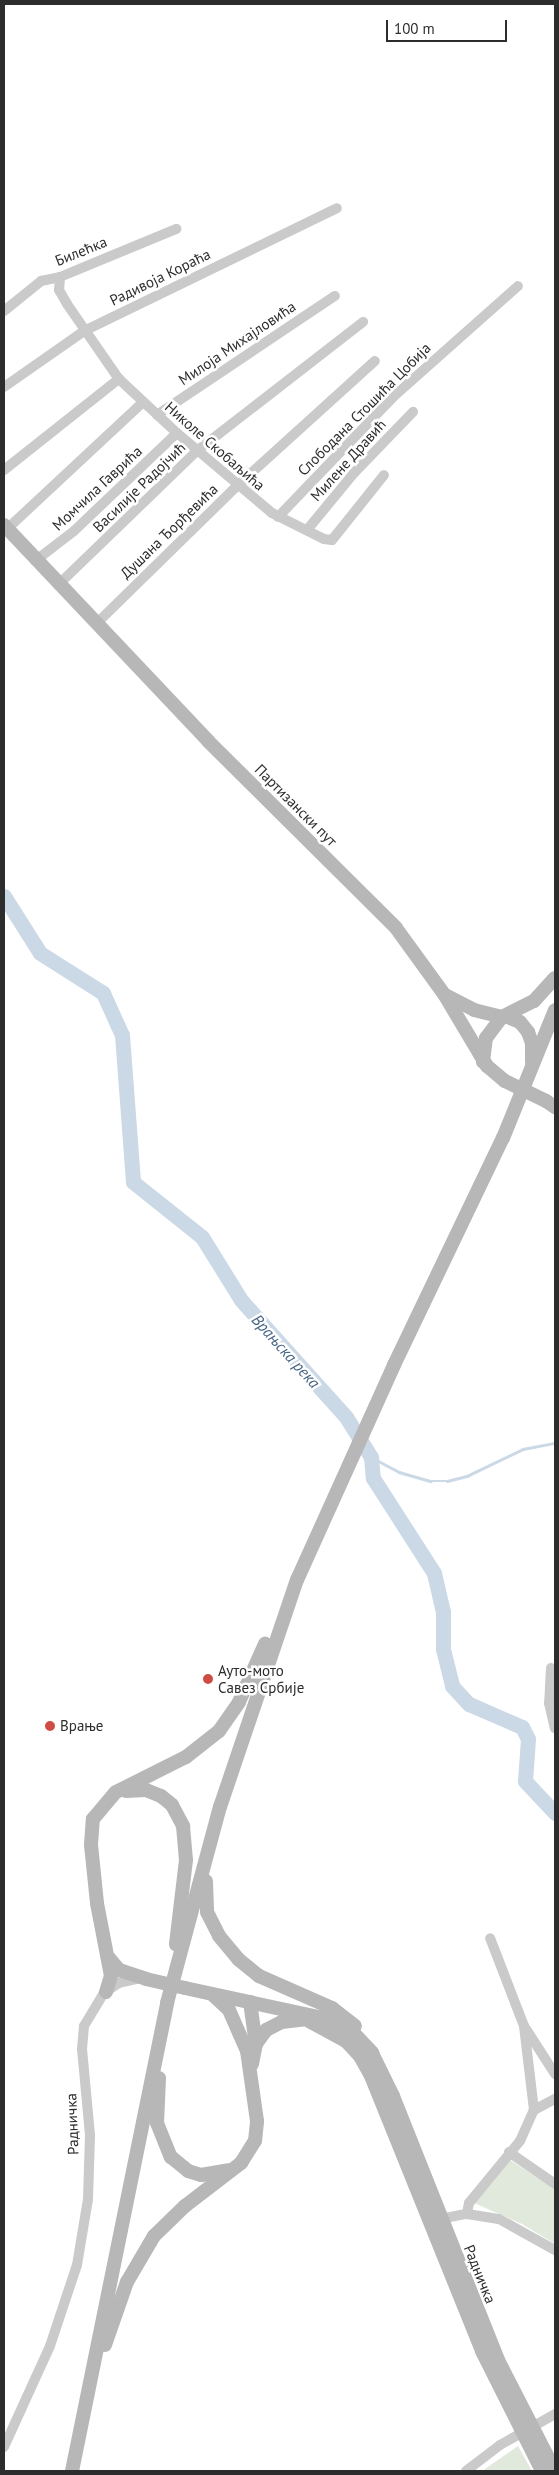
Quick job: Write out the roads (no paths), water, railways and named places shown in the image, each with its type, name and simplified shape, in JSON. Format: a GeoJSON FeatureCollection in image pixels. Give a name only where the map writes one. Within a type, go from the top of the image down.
{"type":"FeatureCollection","features":[{"type":"Feature","properties":{"kind":"main road","name":"Партизански пут"},"geometry":{"type":"LineString","coordinates":[[6,527],[35,561],[208,741],[383,914],[413,949],[444,994],[484,1062],[505,1082],[550,1104]]}},
{"type":"Feature","properties":{"kind":"main road"},"geometry":{"type":"LineString","coordinates":[[484,1062],[486,1038],[504,1016],[534,1001],[555,978]]}},
{"type":"Feature","properties":{"kind":"main road"},"geometry":{"type":"LineString","coordinates":[[444,994],[468,1008],[504,1016],[520,1022],[530,1036],[531,1070]]}},
{"type":"Feature","properties":{"kind":"main road"},"geometry":{"type":"LineString","coordinates":[[72,2471],[157,2048],[178,1958],[220,1808],[291,1595],[361,1438],[503,1138],[555,1010]]}},
{"type":"Feature","properties":{"kind":"main road"},"geometry":{"type":"LineString","coordinates":[[106,1992],[111,1976],[97,1903],[90,1832],[96,1813],[111,1796],[195,1752],[225,1724],[252,1677],[276,1618],[291,1595]]}},
{"type":"Feature","properties":{"kind":"main road"},"geometry":{"type":"LineString","coordinates":[[111,1796],[135,1789],[157,1794],[172,1805],[183,1826],[187,1852],[177,1932],[178,1958]]}},
{"type":"Feature","properties":{"kind":"main road"},"geometry":{"type":"LineString","coordinates":[[220,1808],[221,1818],[205,1893],[208,1912],[217,1932],[234,1955],[260,1976],[326,2005],[350,2021],[370,2045],[379,2065]]}},
{"type":"Feature","properties":{"kind":"main road"},"geometry":{"type":"LineString","coordinates":[[106,1955],[118,1970],[143,1979]]}},
{"type":"Feature","properties":{"kind":"main road","name":"Радничка"},"geometry":{"type":"LineString","coordinates":[[143,1979],[250,2002],[302,2016],[327,2019],[350,2029],[379,2065],[486,2359],[527,2432],[555,2471]]}},
{"type":"Feature","properties":{"kind":"main road"},"geometry":{"type":"LineString","coordinates":[[91,2376],[100,2367],[124,2290],[149,2243],[181,2210],[236,2167],[251,2152],[256,2136],[251,2070],[236,2021],[212,1995]]}},
{"type":"Feature","properties":{"kind":"main road"},"geometry":{"type":"LineString","coordinates":[[250,2002],[256,2044],[251,2070]]}},
{"type":"Feature","properties":{"kind":"main road"},"geometry":{"type":"LineString","coordinates":[[256,2044],[271,2027],[302,2016]]}},
{"type":"Feature","properties":{"kind":"main road","name":"Радничка"},"geometry":{"type":"LineString","coordinates":[[302,2016],[332,2031],[360,2056],[435,2220]]}},
{"type":"Feature","properties":{"kind":"main road"},"geometry":{"type":"LineString","coordinates":[[157,2048],[161,2063],[157,2118],[169,2154],[184,2169],[201,2175],[218,2174],[236,2167]]}},
{"type":"Feature","properties":{"kind":"main road","name":"Радничка"},"geometry":{"type":"LineString","coordinates":[[527,2432],[542,2471]]}},
{"type":"Feature","properties":{"kind":"street","name":"Радивоја Кораћа"},"geometry":{"type":"LineString","coordinates":[[4,387],[84,331],[337,208]]}},
{"type":"Feature","properties":{"kind":"street","name":"Билећка"},"geometry":{"type":"LineString","coordinates":[[4,310],[36,284],[60,277],[176,229]]}},
{"type":"Feature","properties":{"kind":"street","name":"Николе Скобаљића"},"geometry":{"type":"LineString","coordinates":[[60,277],[59,290],[84,331],[119,379],[156,415],[237,486],[278,516],[332,540],[384,475]]}},
{"type":"Feature","properties":{"kind":"street","name":"Слободана Стошића Цобија"},"geometry":{"type":"LineString","coordinates":[[278,516],[393,397],[518,286]]}},
{"type":"Feature","properties":{"kind":"street","name":"Милоја Михајловића"},"geometry":{"type":"LineString","coordinates":[[156,415],[335,296]]}},
{"type":"Feature","properties":{"kind":"street","name":"Василије Радојчић"},"geometry":{"type":"LineString","coordinates":[[58,585],[198,450],[363,322]]}},
{"type":"Feature","properties":{"kind":"street","name":"Душана Ђорђевића"},"geometry":{"type":"LineString","coordinates":[[96,624],[237,486],[375,361]]}},
{"type":"Feature","properties":{"kind":"street"},"geometry":{"type":"LineString","coordinates":[[4,470],[119,379]]}},
{"type":"Feature","properties":{"kind":"street"},"geometry":{"type":"LineString","coordinates":[[6,527],[142,402]]}},
{"type":"Feature","properties":{"kind":"street","name":"Милене Дравић"},"geometry":{"type":"LineString","coordinates":[[307,530],[354,473],[413,412]]}},
{"type":"Feature","properties":{"kind":"street","name":"Момчила Гаврића"},"geometry":{"type":"LineString","coordinates":[[35,561],[74,530],[177,433]]}},
{"type":"Feature","properties":{"kind":"street"},"geometry":{"type":"LineString","coordinates":[[551,1668],[549,1703],[555,1728]]}},
{"type":"Feature","properties":{"kind":"street"},"geometry":{"type":"LineString","coordinates":[[490,1938],[524,2026],[555,2074]]}},
{"type":"Feature","properties":{"kind":"street","name":"Радничка"},"geometry":{"type":"LineString","coordinates":[[4,2447],[50,2346],[77,2265],[88,2199],[90,2135],[83,2032],[91,2010],[106,1992],[118,1983],[143,1979]]}},
{"type":"Feature","properties":{"kind":"street"},"geometry":{"type":"LineString","coordinates":[[468,2214],[469,2202],[523,2135],[534,2110],[524,2026]]}},
{"type":"Feature","properties":{"kind":"street"},"geometry":{"type":"LineString","coordinates":[[534,2110],[555,2099]]}},
{"type":"Feature","properties":{"kind":"street"},"geometry":{"type":"LineString","coordinates":[[509,2152],[555,2184]]}},
{"type":"Feature","properties":{"kind":"street"},"geometry":{"type":"LineString","coordinates":[[435,2220],[468,2214],[499,2219],[555,2250]]}},
{"type":"Feature","properties":{"kind":"street"},"geometry":{"type":"LineString","coordinates":[[466,2471],[555,2414]]}},
{"type":"Feature","properties":{"kind":"waterway","name":"Врањска река"},"geometry":{"type":"LineString","coordinates":[[4,896],[40,953],[103,993],[122,1035],[133,1182],[202,1237],[241,1300],[346,1417],[371,1457],[373,1478],[434,1573],[443,1612],[443,1649],[452,1686],[469,1704],[522,1727],[528,1739],[525,1781],[555,1813]]}},
{"type":"Feature","properties":{"kind":"waterway"},"geometry":{"type":"LineString","coordinates":[[371,1457],[399,1472],[431,1481],[447,1481],[467,1476],[523,1449],[555,1443]]}},
{"type":"Feature","properties":{"kind":"place","name":"Ауто-мото Савез Србије"},"geometry":{"type":"Point","coordinates":[208,1679]}},
{"type":"Feature","properties":{"kind":"place","name":"Врање"},"geometry":{"type":"Point","coordinates":[50,1726]}}]}
